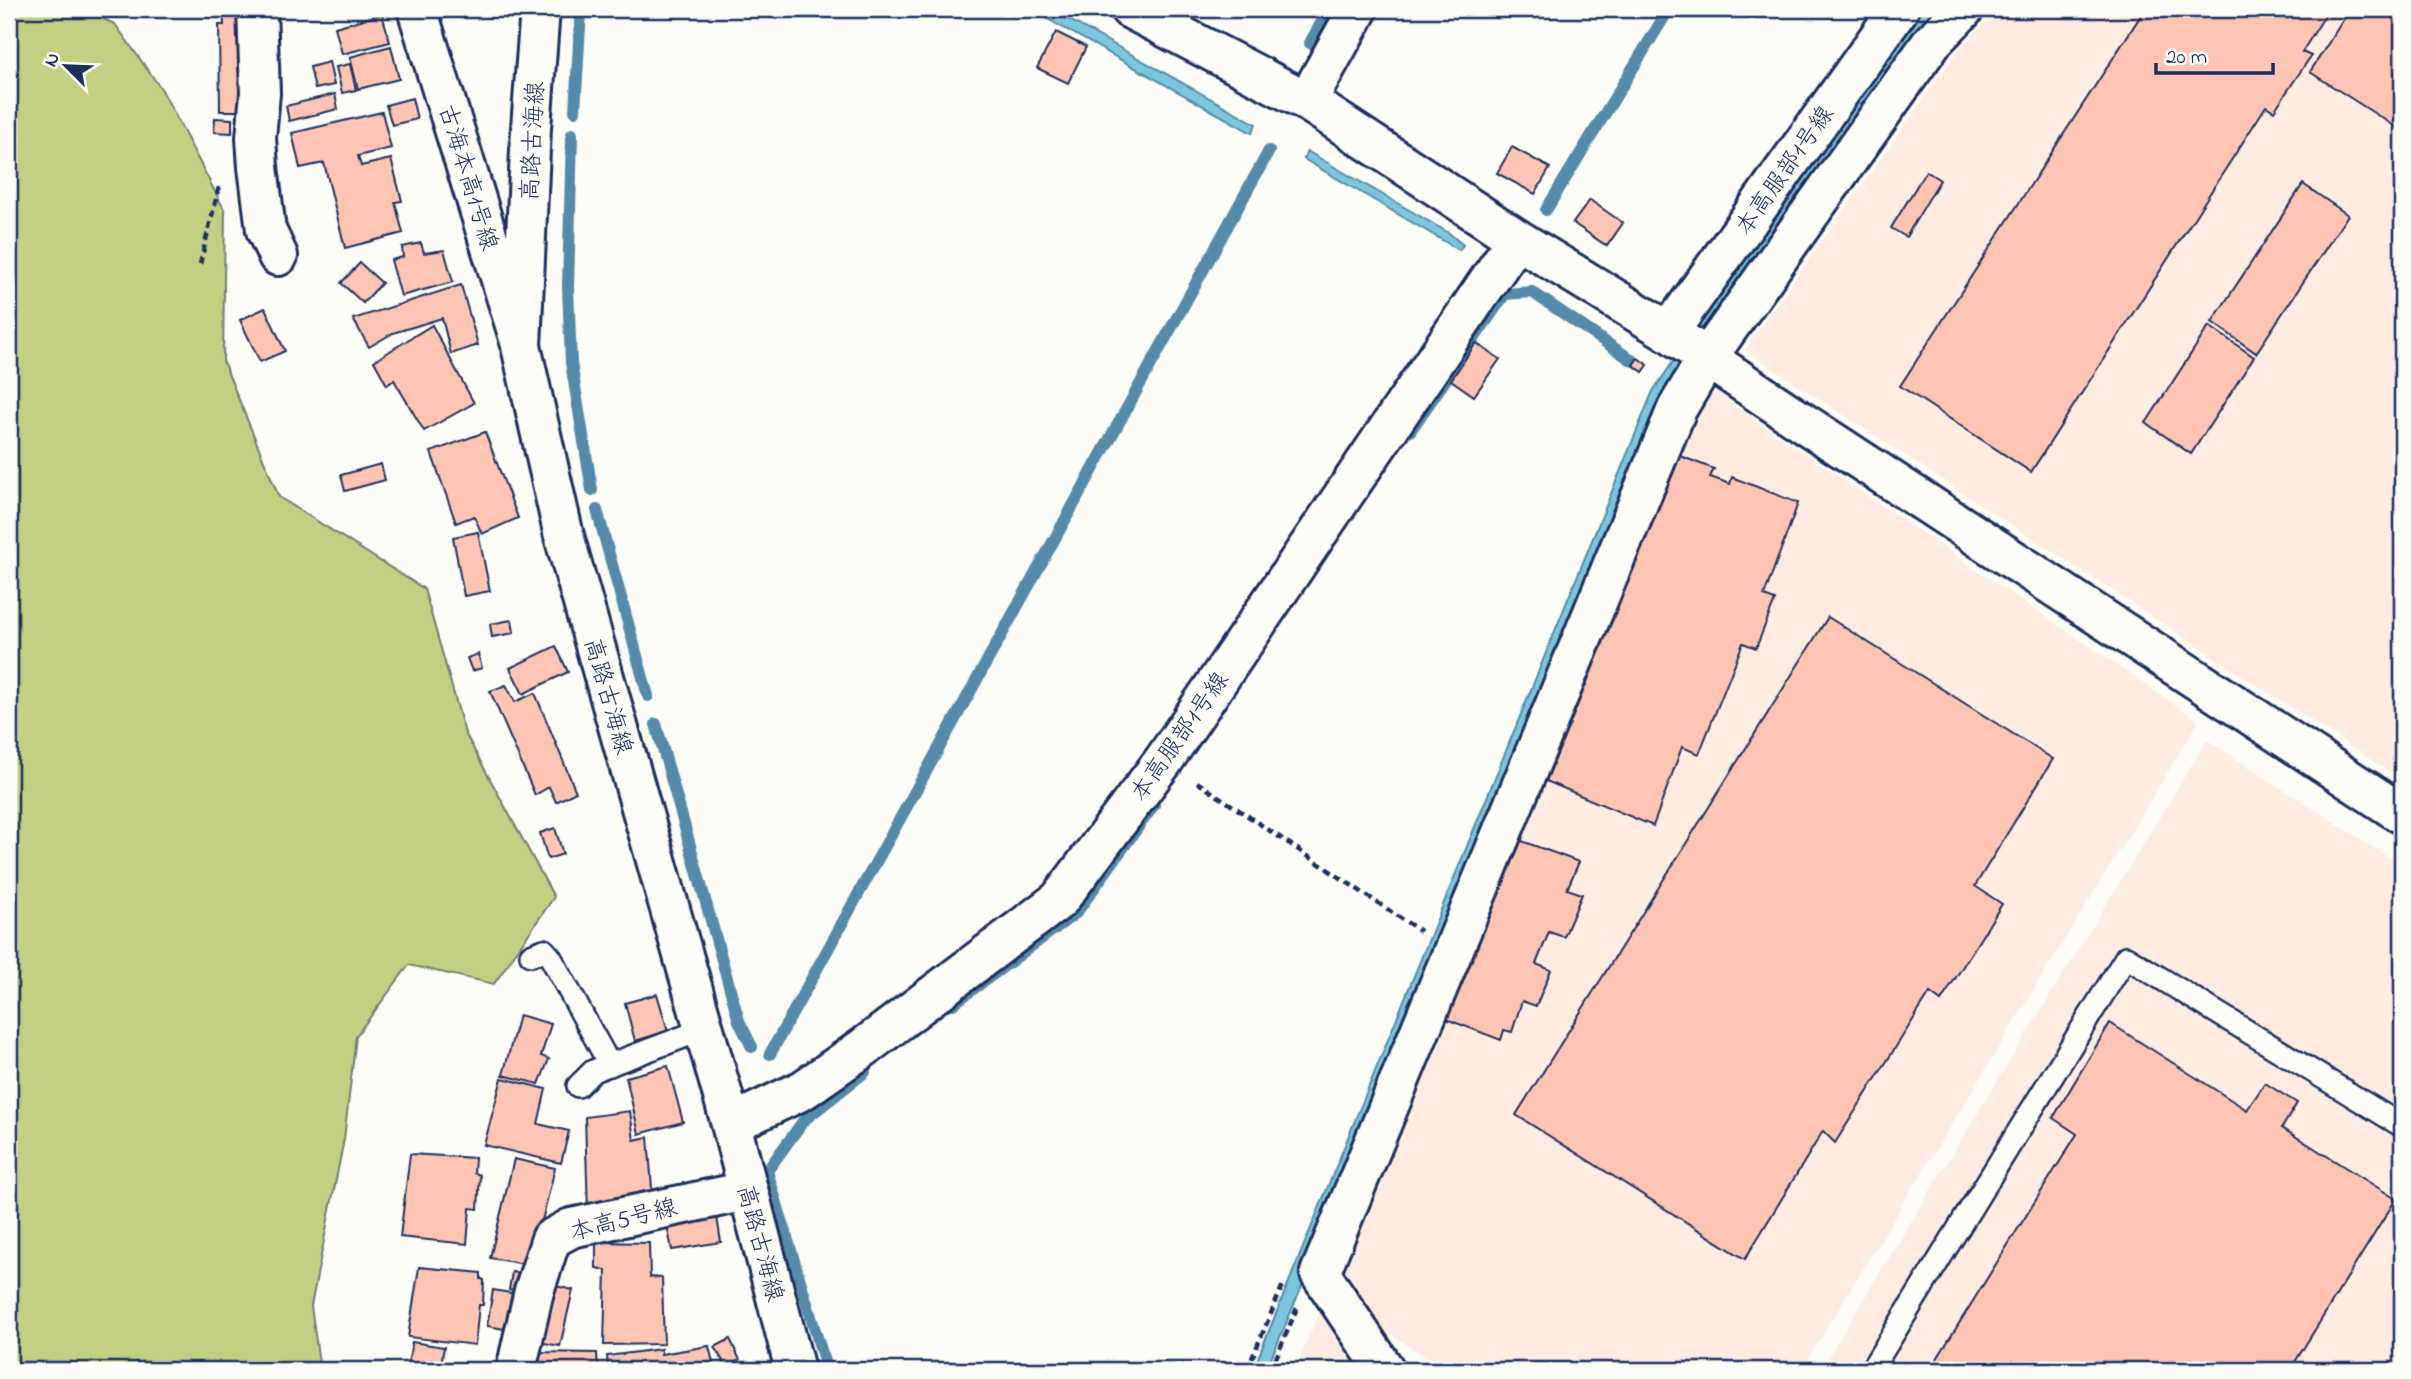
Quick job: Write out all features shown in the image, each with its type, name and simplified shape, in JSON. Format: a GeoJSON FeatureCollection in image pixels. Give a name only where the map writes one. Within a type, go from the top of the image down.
{"type":"FeatureCollection","features":[{"type":"Feature","properties":{"kind":"street"},"geometry":{"type":"LineString","coordinates":[[257,9],[260,93],[256,138],[258,167],[266,230],[278,256]]}},
{"type":"Feature","properties":{"kind":"street","name":"古海本高1号線"},"geometry":{"type":"LineString","coordinates":[[417,9],[521,346]]}},
{"type":"Feature","properties":{"kind":"street","name":"高路古海線"},"geometry":{"type":"LineString","coordinates":[[540,9],[531,128],[521,346],[564,537],[702,1030],[731,1124],[795,1370]]}},
{"type":"Feature","properties":{"kind":"street"},"geometry":{"type":"LineString","coordinates":[[1130,9],[1307,101],[1517,239],[1669,332],[2402,814]]}},
{"type":"Feature","properties":{"kind":"street"},"geometry":{"type":"LineString","coordinates":[[1307,101],[1357,9]]}},
{"type":"Feature","properties":{"kind":"street","name":"本高服部1号線"},"geometry":{"type":"LineString","coordinates":[[1669,332],[1899,9]]}},
{"type":"Feature","properties":{"kind":"street"},"geometry":{"type":"LineString","coordinates":[[1385,1370],[1320,1273],[1677,409],[1707,358],[1932,42],[1964,9]]}},
{"type":"Feature","properties":{"kind":"street","name":"本高服部1号線"},"geometry":{"type":"LineString","coordinates":[[731,1124],[803,1090],[1059,900],[1164,760],[1517,239]]}},
{"type":"Feature","properties":{"kind":"street","name":"本高5号線"},"geometry":{"type":"LineString","coordinates":[[516,1370],[534,1291],[551,1239],[571,1228],[747,1191]]}},
{"type":"Feature","properties":{"kind":"lane"},"geometry":{"type":"LineString","coordinates":[[531,955],[544,950],[551,958],[610,1065]]}},
{"type":"Feature","properties":{"kind":"lane"},"geometry":{"type":"LineString","coordinates":[[1871,1370],[2126,957],[2402,1126]]}},
{"type":"Feature","properties":{"kind":"lane"},"geometry":{"type":"LineString","coordinates":[[578,1086],[593,1071],[702,1030]]}},
{"type":"Feature","properties":{"kind":"path"},"geometry":{"type":"LineString","coordinates":[[200,264],[220,185],[225,178],[258,167]]}},
{"type":"Feature","properties":{"kind":"path"},"geometry":{"type":"LineString","coordinates":[[1164,760],[1426,935]]}},
{"type":"Feature","properties":{"kind":"path"},"geometry":{"type":"LineString","coordinates":[[1271,1370],[1308,1282],[1320,1273]]}},
{"type":"Feature","properties":{"kind":"shaded area"},"geometry":{"type":"Polygon","coordinates":[[[1998,9],[2402,9],[2402,780],[1744,350],[1959,49],[1998,9]]]}},
{"type":"Feature","properties":{"kind":"shaded area"},"geometry":{"type":"Polygon","coordinates":[[[1703,384],[2199,721],[1801,1370],[1447,1370],[1379,1327],[1337,1280],[1703,384]]]}},
{"type":"Feature","properties":{"kind":"shaded area"},"geometry":{"type":"Polygon","coordinates":[[[2207,740],[2402,866],[2402,1370],[1820,1370],[2207,740]]]}},
{"type":"Feature","properties":{"kind":"shaded area"},"geometry":{"type":"Polygon","coordinates":[[[1319,1313],[1412,1370],[1295,1370],[1319,1313]]]}},
{"type":"Feature","properties":{"kind":"green space"},"geometry":{"type":"Polygon","coordinates":[[[80,9],[115,24],[162,90],[225,211],[223,361],[279,497],[424,589],[465,733],[554,897],[494,984],[409,965],[356,1036],[344,1139],[311,1306],[320,1370],[9,1370],[9,10],[80,9]]]}},
{"type":"Feature","properties":{"kind":"water"},"geometry":{"type":"Polygon","coordinates":[[[1050,9],[1256,124],[1252,133],[1046,18],[1050,9]]]}},
{"type":"Feature","properties":{"kind":"water"},"geometry":{"type":"Polygon","coordinates":[[[1916,9],[1946,9],[1711,333],[1266,1370],[1253,1370],[1653,391],[1916,9]]]}},
{"type":"Feature","properties":{"kind":"water"},"geometry":{"type":"Polygon","coordinates":[[[1307,151],[1449,233],[1463,245],[1459,250],[1304,159],[1307,151]]]}},
{"type":"Feature","properties":{"kind":"building"},"geometry":{"type":"Polygon","coordinates":[[[223,9],[253,9],[250,111],[220,111],[219,25],[224,25],[223,9]]]}},
{"type":"Feature","properties":{"kind":"building"},"geometry":{"type":"Polygon","coordinates":[[[2145,9],[2329,9],[2302,52],[2311,56],[2274,111],[2266,106],[2031,472],[1900,386],[2145,9]]]}},
{"type":"Feature","properties":{"kind":"building"},"geometry":{"type":"Polygon","coordinates":[[[2350,9],[2402,9],[2402,131],[2310,72],[2350,9]]]}},
{"type":"Feature","properties":{"kind":"building"},"geometry":{"type":"Polygon","coordinates":[[[382,14],[390,42],[342,54],[335,27],[382,14]]]}},
{"type":"Feature","properties":{"kind":"building"},"geometry":{"type":"Polygon","coordinates":[[[1056,32],[1086,47],[1068,83],[1037,68],[1056,32]]]}},
{"type":"Feature","properties":{"kind":"building"},"geometry":{"type":"Polygon","coordinates":[[[391,46],[399,79],[358,89],[350,57],[391,46]]]}},
{"type":"Feature","properties":{"kind":"building"},"geometry":{"type":"Polygon","coordinates":[[[329,62],[334,85],[315,89],[310,67],[329,62]]]}},
{"type":"Feature","properties":{"kind":"building"},"geometry":{"type":"Polygon","coordinates":[[[350,64],[356,90],[342,93],[336,67],[350,64]]]}},
{"type":"Feature","properties":{"kind":"building"},"geometry":{"type":"Polygon","coordinates":[[[335,94],[338,109],[289,121],[286,106],[335,94]]]}},
{"type":"Feature","properties":{"kind":"building"},"geometry":{"type":"Polygon","coordinates":[[[412,98],[417,119],[392,125],[386,105],[412,98]]]}},
{"type":"Feature","properties":{"kind":"building"},"geometry":{"type":"Polygon","coordinates":[[[382,112],[391,148],[358,156],[361,166],[391,159],[402,201],[395,202],[403,233],[345,248],[324,163],[300,168],[292,133],[382,112]]]}},
{"type":"Feature","properties":{"kind":"building"},"geometry":{"type":"Polygon","coordinates":[[[215,118],[232,119],[232,133],[214,132],[215,118]]]}},
{"type":"Feature","properties":{"kind":"building"},"geometry":{"type":"Polygon","coordinates":[[[1512,147],[1550,168],[1535,194],[1497,173],[1512,147]]]}},
{"type":"Feature","properties":{"kind":"building"},"geometry":{"type":"Polygon","coordinates":[[[1926,171],[1940,180],[1906,237],[1891,228],[1926,171]]]}},
{"type":"Feature","properties":{"kind":"building"},"geometry":{"type":"Polygon","coordinates":[[[2303,184],[2348,215],[2256,353],[2212,322],[2303,184]]]}},
{"type":"Feature","properties":{"kind":"building"},"geometry":{"type":"Polygon","coordinates":[[[1590,200],[1623,223],[1607,246],[1573,223],[1590,200]]]}},
{"type":"Feature","properties":{"kind":"building"},"geometry":{"type":"Polygon","coordinates":[[[421,243],[424,253],[444,250],[453,282],[401,296],[391,260],[403,257],[402,247],[421,243]]]}},
{"type":"Feature","properties":{"kind":"building"},"geometry":{"type":"Polygon","coordinates":[[[360,263],[382,283],[363,303],[341,283],[360,263]]]}},
{"type":"Feature","properties":{"kind":"building"},"geometry":{"type":"Polygon","coordinates":[[[461,285],[478,345],[451,354],[442,318],[393,333],[369,347],[353,319],[461,285]]]}},
{"type":"Feature","properties":{"kind":"building"},"geometry":{"type":"Polygon","coordinates":[[[265,308],[285,351],[260,362],[240,320],[265,308]]]}},
{"type":"Feature","properties":{"kind":"building"},"geometry":{"type":"Polygon","coordinates":[[[432,325],[474,403],[424,431],[394,380],[387,385],[374,361],[432,325]]]}},
{"type":"Feature","properties":{"kind":"building"},"geometry":{"type":"Polygon","coordinates":[[[2209,326],[2254,357],[2191,454],[2146,423],[2209,326]]]}},
{"type":"Feature","properties":{"kind":"building"},"geometry":{"type":"Polygon","coordinates":[[[1476,343],[1500,359],[1474,396],[1451,380],[1476,343]]]}},
{"type":"Feature","properties":{"kind":"building"},"geometry":{"type":"Polygon","coordinates":[[[1638,358],[1648,365],[1643,372],[1633,365],[1638,358]]]}},
{"type":"Feature","properties":{"kind":"building"},"geometry":{"type":"Polygon","coordinates":[[[485,432],[518,518],[482,534],[474,516],[456,523],[431,452],[485,432]]]}},
{"type":"Feature","properties":{"kind":"building"},"geometry":{"type":"Polygon","coordinates":[[[1680,456],[1714,469],[1710,477],[1730,484],[1732,477],[1798,503],[1764,596],[1775,600],[1756,648],[1743,643],[1699,754],[1682,747],[1653,826],[1546,781],[1680,456]]]}},
{"type":"Feature","properties":{"kind":"building"},"geometry":{"type":"Polygon","coordinates":[[[381,464],[385,480],[345,491],[341,475],[381,464]]]}},
{"type":"Feature","properties":{"kind":"building"},"geometry":{"type":"Polygon","coordinates":[[[478,532],[490,591],[464,596],[453,537],[478,532]]]}},
{"type":"Feature","properties":{"kind":"building"},"geometry":{"type":"Polygon","coordinates":[[[1828,617],[2053,759],[1975,886],[2002,904],[1941,1001],[1930,993],[1835,1143],[1823,1131],[1745,1259],[1516,1115],[1828,617]]]}},
{"type":"Feature","properties":{"kind":"building"},"geometry":{"type":"Polygon","coordinates":[[[512,620],[514,633],[492,637],[490,624],[512,620]]]}},
{"type":"Feature","properties":{"kind":"building"},"geometry":{"type":"Polygon","coordinates":[[[556,646],[568,672],[523,694],[510,668],[556,646]]]}},
{"type":"Feature","properties":{"kind":"building"},"geometry":{"type":"Polygon","coordinates":[[[478,654],[482,668],[472,671],[467,658],[478,654]]]}},
{"type":"Feature","properties":{"kind":"building"},"geometry":{"type":"Polygon","coordinates":[[[506,685],[515,702],[535,693],[576,792],[556,802],[549,787],[535,795],[490,691],[506,685]]]}},
{"type":"Feature","properties":{"kind":"building"},"geometry":{"type":"Polygon","coordinates":[[[555,828],[563,854],[548,859],[540,833],[555,828]]]}},
{"type":"Feature","properties":{"kind":"building"},"geometry":{"type":"Polygon","coordinates":[[[1519,840],[1579,862],[1567,889],[1582,894],[1564,937],[1549,932],[1536,964],[1551,970],[1536,1006],[1522,1001],[1512,1032],[1504,1030],[1501,1040],[1446,1019],[1519,840]]]}},
{"type":"Feature","properties":{"kind":"building"},"geometry":{"type":"Polygon","coordinates":[[[657,994],[668,1031],[635,1041],[625,1003],[657,994]]]}},
{"type":"Feature","properties":{"kind":"building"},"geometry":{"type":"Polygon","coordinates":[[[519,1015],[551,1024],[541,1056],[549,1059],[539,1084],[503,1075],[519,1015]]]}},
{"type":"Feature","properties":{"kind":"building"},"geometry":{"type":"Polygon","coordinates":[[[2110,1023],[2247,1110],[2265,1083],[2297,1103],[2282,1128],[2396,1199],[2290,1370],[1930,1370],[2077,1134],[2053,1118],[2110,1023]]]}},
{"type":"Feature","properties":{"kind":"building"},"geometry":{"type":"Polygon","coordinates":[[[668,1066],[683,1122],[639,1134],[626,1077],[668,1066]]]}},
{"type":"Feature","properties":{"kind":"building"},"geometry":{"type":"Polygon","coordinates":[[[502,1078],[546,1089],[538,1124],[569,1131],[561,1163],[484,1145],[502,1078]]]}},
{"type":"Feature","properties":{"kind":"building"},"geometry":{"type":"Polygon","coordinates":[[[630,1111],[634,1140],[648,1137],[653,1201],[588,1212],[585,1117],[630,1111]]]}},
{"type":"Feature","properties":{"kind":"building"},"geometry":{"type":"Polygon","coordinates":[[[410,1154],[475,1158],[474,1173],[480,1175],[478,1209],[470,1208],[467,1244],[400,1237],[410,1154]]]}},
{"type":"Feature","properties":{"kind":"building"},"geometry":{"type":"Polygon","coordinates":[[[514,1159],[555,1168],[531,1265],[490,1258],[514,1159]]]}},
{"type":"Feature","properties":{"kind":"building"},"geometry":{"type":"Polygon","coordinates":[[[716,1211],[721,1242],[672,1250],[666,1220],[716,1211]]]}},
{"type":"Feature","properties":{"kind":"building"},"geometry":{"type":"Polygon","coordinates":[[[596,1242],[649,1243],[650,1277],[662,1278],[664,1344],[604,1345],[606,1270],[596,1268],[596,1242]]]}},
{"type":"Feature","properties":{"kind":"building"},"geometry":{"type":"Polygon","coordinates":[[[419,1267],[481,1273],[481,1279],[484,1280],[483,1305],[479,1305],[475,1345],[408,1337],[419,1267]]]}},
{"type":"Feature","properties":{"kind":"building"},"geometry":{"type":"Polygon","coordinates":[[[512,1272],[526,1274],[523,1292],[509,1290],[512,1272]]]}},
{"type":"Feature","properties":{"kind":"building"},"geometry":{"type":"Polygon","coordinates":[[[547,1284],[573,1290],[560,1346],[534,1341],[547,1284]]]}},
{"type":"Feature","properties":{"kind":"building"},"geometry":{"type":"Polygon","coordinates":[[[493,1290],[522,1295],[516,1331],[487,1326],[493,1290]]]}},
{"type":"Feature","properties":{"kind":"building"},"geometry":{"type":"Polygon","coordinates":[[[730,1339],[740,1360],[726,1367],[715,1347],[730,1339]]]}},
{"type":"Feature","properties":{"kind":"building"},"geometry":{"type":"Polygon","coordinates":[[[412,1342],[444,1347],[440,1370],[407,1370],[412,1342]]]}},
{"type":"Feature","properties":{"kind":"building"},"geometry":{"type":"Polygon","coordinates":[[[709,1346],[713,1363],[704,1370],[608,1370],[607,1356],[661,1349],[661,1354],[709,1346]]]}},
{"type":"Feature","properties":{"kind":"building"},"geometry":{"type":"Polygon","coordinates":[[[535,1352],[597,1353],[598,1370],[535,1370],[535,1352]]]}},
{"type":"Feature","properties":{"kind":"waterway"},"geometry":{"type":"LineString","coordinates":[[575,111],[581,9],[587,9]]}},
{"type":"Feature","properties":{"kind":"waterway"},"geometry":{"type":"LineString","coordinates":[[1310,43],[1329,9]]}},
{"type":"Feature","properties":{"kind":"waterway"},"geometry":{"type":"LineString","coordinates":[[1546,210],[1669,9]]}},
{"type":"Feature","properties":{"kind":"waterway"},"geometry":{"type":"LineString","coordinates":[[572,134],[568,287],[571,363],[592,490]]}},
{"type":"Feature","properties":{"kind":"waterway"},"geometry":{"type":"LineString","coordinates":[[770,1054],[1269,151]]}},
{"type":"Feature","properties":{"kind":"waterway"},"geometry":{"type":"LineString","coordinates":[[1410,431],[1505,294],[1532,292],[1633,361]]}},
{"type":"Feature","properties":{"kind":"waterway"},"geometry":{"type":"LineString","coordinates":[[597,510],[648,696]]}},
{"type":"Feature","properties":{"kind":"waterway"},"geometry":{"type":"LineString","coordinates":[[656,724],[739,1021],[752,1047]]}},
{"type":"Feature","properties":{"kind":"waterway"},"geometry":{"type":"LineString","coordinates":[[953,1004],[1076,913],[1154,805]]}},
{"type":"Feature","properties":{"kind":"waterway"},"geometry":{"type":"LineString","coordinates":[[827,1370],[767,1171],[804,1120],[865,1072]]}}]}
